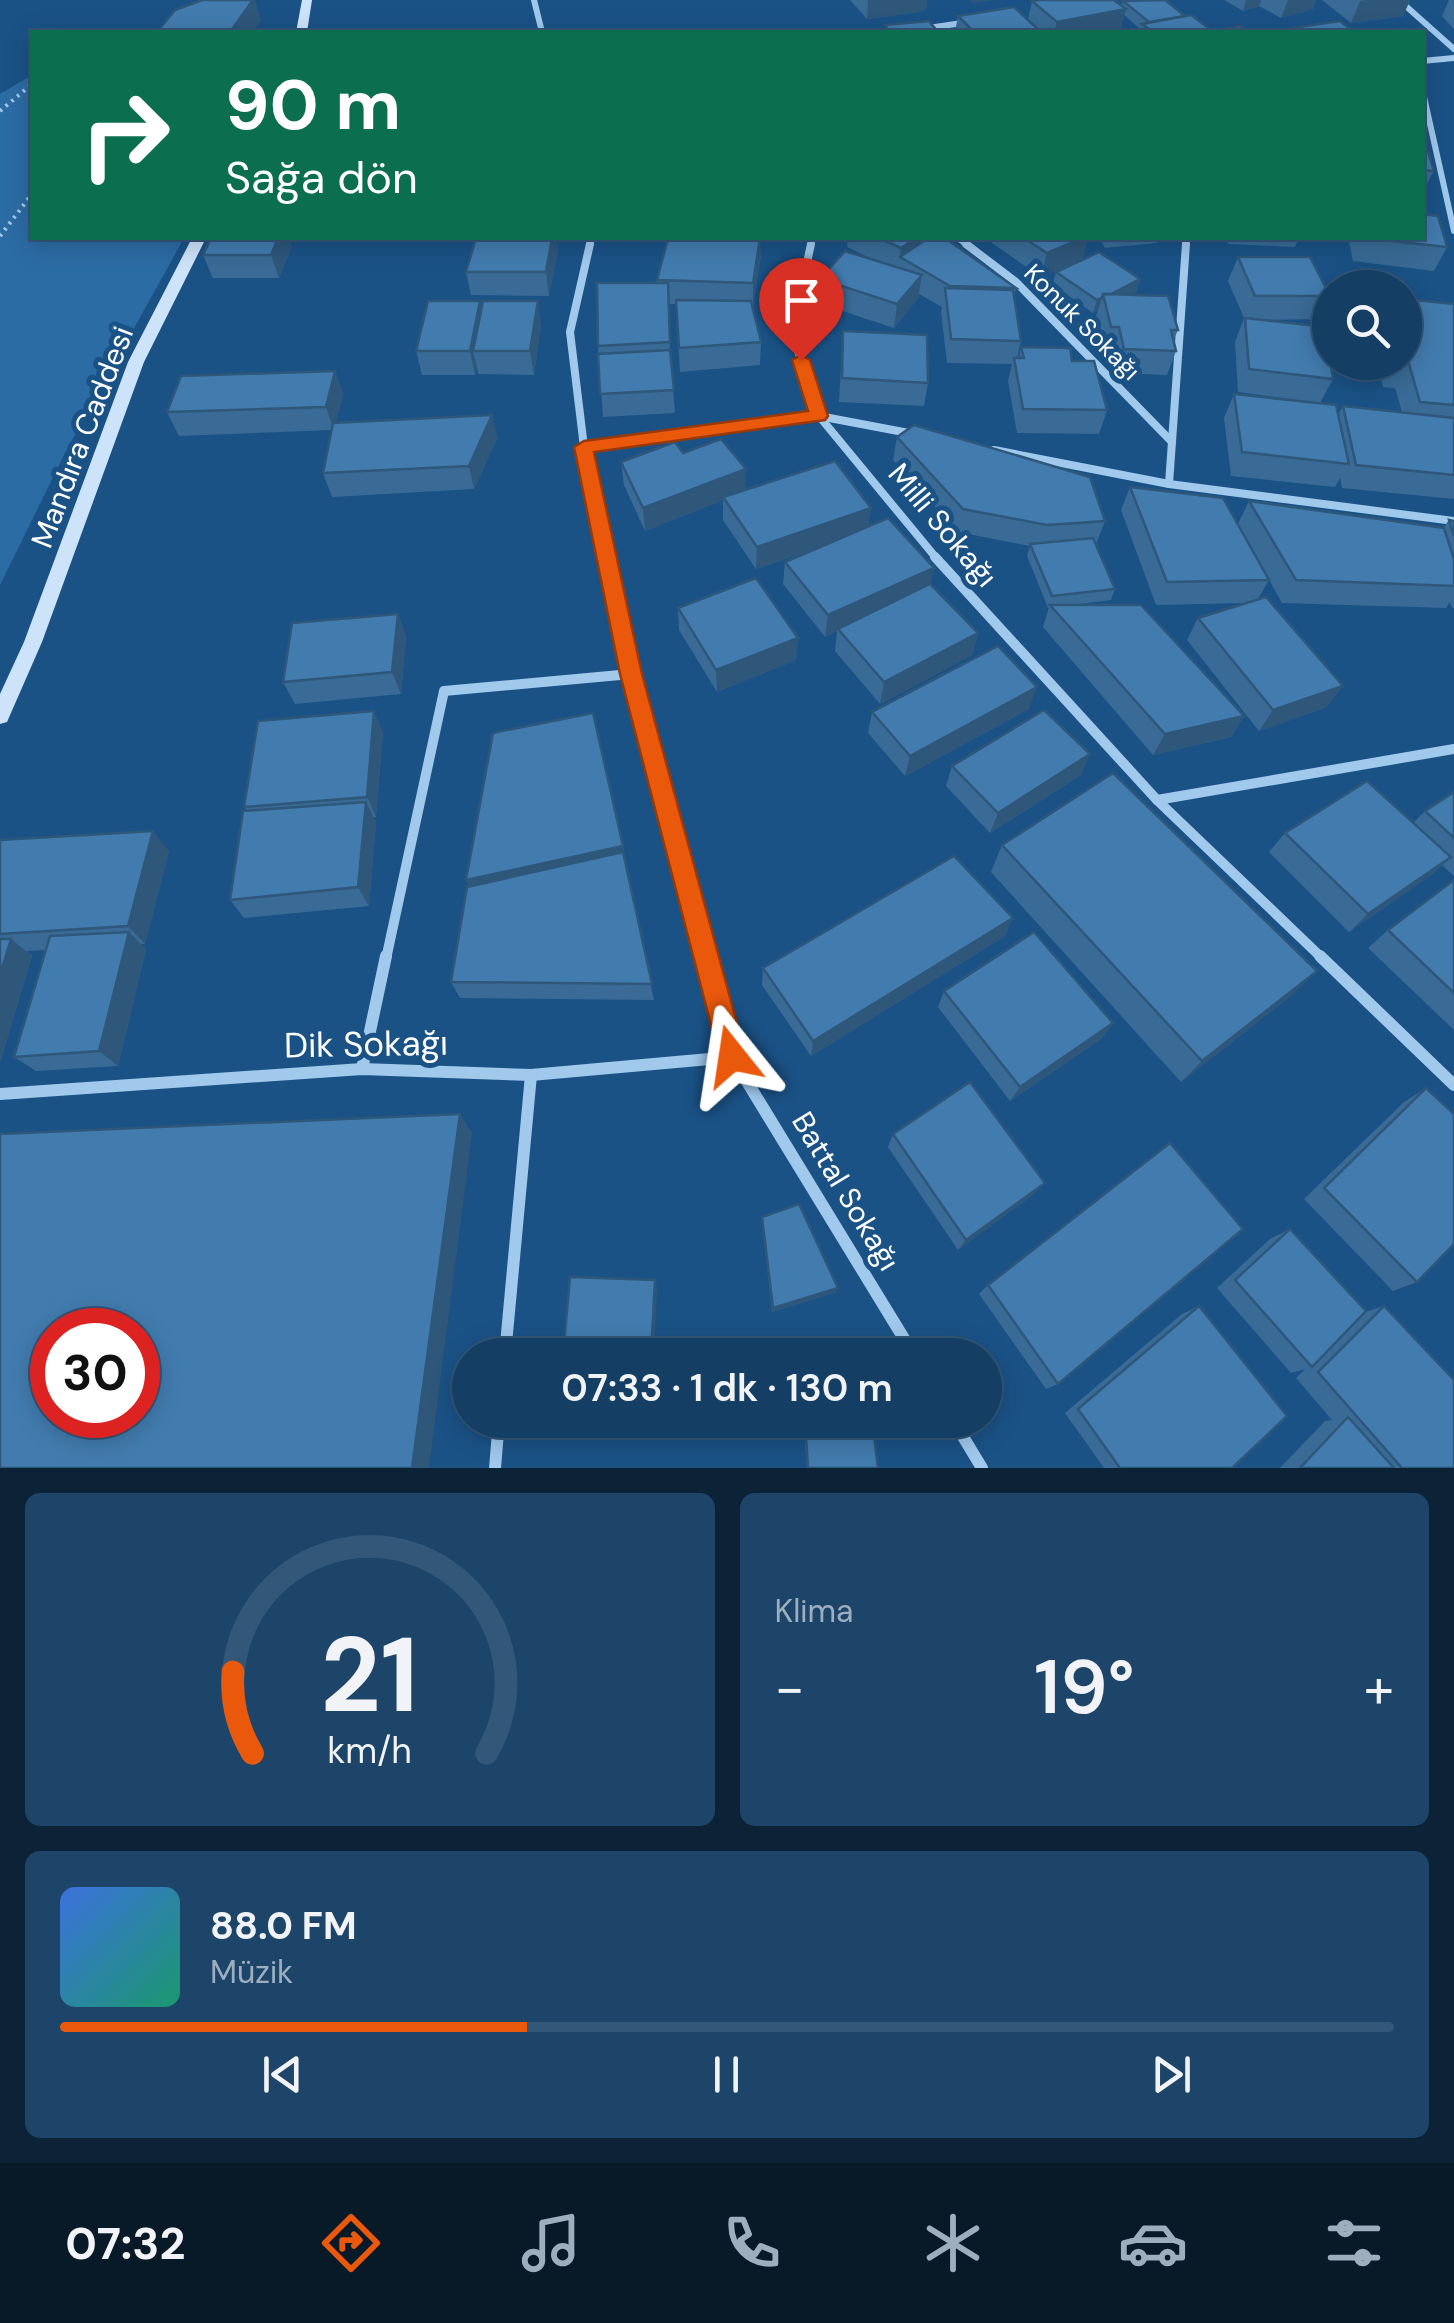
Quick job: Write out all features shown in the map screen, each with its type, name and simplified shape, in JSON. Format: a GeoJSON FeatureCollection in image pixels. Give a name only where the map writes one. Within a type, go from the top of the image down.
{"type":"FeatureCollection","features":[{"type":"Feature","properties":{"kind":"street"},"geometry":{"type":"LineString","coordinates":[[301,30],[307,0]]}},
{"type":"Feature","properties":{"kind":"street"},"geometry":{"type":"LineString","coordinates":[[534,0],[542,30]]}},
{"type":"Feature","properties":{"kind":"street"},"geometry":{"type":"LineString","coordinates":[[1399,0],[1454,49]]}},
{"type":"Feature","properties":{"kind":"street"},"geometry":{"type":"LineString","coordinates":[[913,30],[972,21]]}},
{"type":"Feature","properties":{"kind":"street"},"geometry":{"type":"LineString","coordinates":[[1425,61],[1454,58]]}},
{"type":"Feature","properties":{"kind":"street"},"geometry":{"type":"LineString","coordinates":[[1425,101],[1454,230]]}},
{"type":"Feature","properties":{"kind":"street","name":"Mandıra Caddesi"},"geometry":{"type":"LineString","coordinates":[[0,716],[33,642],[136,362],[199,240]]}},
{"type":"Feature","properties":{"kind":"street","name":"Battal Sokağı"},"geometry":{"type":"LineString","coordinates":[[592,240],[570,332],[584,447],[631,674],[732,1056],[904,1338]]}},
{"type":"Feature","properties":{"kind":"street","name":"Milli Sokağı"},"geometry":{"type":"LineString","coordinates":[[812,240],[792,332],[819,416],[948,574],[1157,800],[1454,1086]]}},
{"type":"Feature","properties":{"kind":"street","name":"Konuk Sokağı"},"geometry":{"type":"LineString","coordinates":[[961,240],[1016,282],[1172,442]]}},
{"type":"Feature","properties":{"kind":"street"},"geometry":{"type":"LineString","coordinates":[[1169,484],[1186,240]]}},
{"type":"Feature","properties":{"kind":"street"},"geometry":{"type":"LineString","coordinates":[[584,447],[819,416],[917,435]]}},
{"type":"Feature","properties":{"kind":"street"},"geometry":{"type":"LineString","coordinates":[[976,446],[1169,484],[1454,521]]}},
{"type":"Feature","properties":{"kind":"street"},"geometry":{"type":"LineString","coordinates":[[362,1069],[444,690],[631,674]]}},
{"type":"Feature","properties":{"kind":"street"},"geometry":{"type":"LineString","coordinates":[[1157,800],[1454,748]]}},
{"type":"Feature","properties":{"kind":"street","name":"Dik Sokağı"},"geometry":{"type":"LineString","coordinates":[[0,1094],[362,1069],[531,1075],[732,1056]]}},
{"type":"Feature","properties":{"kind":"street"},"geometry":{"type":"LineString","coordinates":[[507,1338],[531,1075]]}},
{"type":"Feature","properties":{"kind":"street"},"geometry":{"type":"LineString","coordinates":[[495,1468],[498,1438]]}},
{"type":"Feature","properties":{"kind":"street"},"geometry":{"type":"LineString","coordinates":[[964,1438],[982,1468]]}},
{"type":"Feature","properties":{"kind":"path"},"geometry":{"type":"LineString","coordinates":[[0,111],[30,86]]}},
{"type":"Feature","properties":{"kind":"path"},"geometry":{"type":"LineString","coordinates":[[0,236],[30,197]]}},
{"type":"Feature","properties":{"kind":"shaded area"},"geometry":{"type":"Polygon","coordinates":[[[30,76],[30,240],[183,240],[65,453],[0,585],[0,94],[30,76]]]}},
{"type":"Feature","properties":{"kind":"building"},"geometry":{"type":"Polygon","coordinates":[[[202,0],[253,0],[231,30],[159,30],[175,10],[202,0]]]}},
{"type":"Feature","properties":{"kind":"building"},"geometry":{"type":"Polygon","coordinates":[[[1114,0],[1126,9],[1057,22],[1032,1],[1114,0]]]}},
{"type":"Feature","properties":{"kind":"building"},"geometry":{"type":"Polygon","coordinates":[[[1165,0],[1185,16],[1149,22],[1123,1],[1165,0]]]}},
{"type":"Feature","properties":{"kind":"building"},"geometry":{"type":"Polygon","coordinates":[[[1014,7],[1039,30],[972,30],[958,16],[1014,7]]]}},
{"type":"Feature","properties":{"kind":"building"},"geometry":{"type":"Polygon","coordinates":[[[1191,15],[1211,30],[1150,30],[1142,24],[1191,15]]]}},
{"type":"Feature","properties":{"kind":"building"},"geometry":{"type":"Polygon","coordinates":[[[929,21],[936,30],[889,30],[885,25],[929,21]]]}},
{"type":"Feature","properties":{"kind":"building"},"geometry":{"type":"Polygon","coordinates":[[[1340,21],[1351,30],[1295,30],[1292,28],[1340,21]]]}},
{"type":"Feature","properties":{"kind":"building"},"geometry":{"type":"Polygon","coordinates":[[[1425,142],[1434,171],[1425,170],[1425,142]]]}},
{"type":"Feature","properties":{"kind":"building"},"geometry":{"type":"Polygon","coordinates":[[[1425,214],[1438,216],[1447,247],[1382,240],[1425,240],[1425,214]]]}},
{"type":"Feature","properties":{"kind":"building"},"geometry":{"type":"Polygon","coordinates":[[[210,240],[277,240],[271,255],[203,255],[210,240]]]}},
{"type":"Feature","properties":{"kind":"building"},"geometry":{"type":"Polygon","coordinates":[[[475,240],[552,240],[546,272],[466,272],[475,240]]]}},
{"type":"Feature","properties":{"kind":"building"},"geometry":{"type":"Polygon","coordinates":[[[667,240],[760,240],[753,283],[657,280],[667,240]]]}},
{"type":"Feature","properties":{"kind":"building"},"geometry":{"type":"Polygon","coordinates":[[[883,240],[913,240],[901,248],[883,240]]]}},
{"type":"Feature","properties":{"kind":"building"},"geometry":{"type":"Polygon","coordinates":[[[925,240],[948,240],[1016,288],[950,286],[900,257],[925,240]]]}},
{"type":"Feature","properties":{"kind":"building"},"geometry":{"type":"Polygon","coordinates":[[[1027,240],[1078,240],[1047,253],[1027,240]]]}},
{"type":"Feature","properties":{"kind":"building"},"geometry":{"type":"Polygon","coordinates":[[[845,251],[922,275],[897,304],[820,279],[845,251]]]}},
{"type":"Feature","properties":{"kind":"building"},"geometry":{"type":"Polygon","coordinates":[[[1099,252],[1140,279],[1097,300],[1056,272],[1099,252]]]}},
{"type":"Feature","properties":{"kind":"building"},"geometry":{"type":"Polygon","coordinates":[[[1238,257],[1310,257],[1317,270],[1312,270],[1312,296],[1255,296],[1238,257]]]}},
{"type":"Feature","properties":{"kind":"building"},"geometry":{"type":"Polygon","coordinates":[[[597,283],[668,283],[670,342],[598,346],[597,283]]]}},
{"type":"Feature","properties":{"kind":"building"},"geometry":{"type":"Polygon","coordinates":[[[945,288],[1013,290],[1021,341],[951,339],[945,288]]]}},
{"type":"Feature","properties":{"kind":"building"},"geometry":{"type":"Polygon","coordinates":[[[1103,294],[1168,296],[1178,330],[1171,330],[1176,351],[1124,349],[1119,327],[1111,327],[1103,294]]]}},
{"type":"Feature","properties":{"kind":"building"},"geometry":{"type":"Polygon","coordinates":[[[676,300],[751,301],[761,342],[679,348],[676,300]]]}},
{"type":"Feature","properties":{"kind":"building"},"geometry":{"type":"Polygon","coordinates":[[[428,301],[480,301],[470,351],[416,351],[428,301]]]}},
{"type":"Feature","properties":{"kind":"building"},"geometry":{"type":"Polygon","coordinates":[[[483,301],[538,301],[530,351],[473,351],[483,301]]]}},
{"type":"Feature","properties":{"kind":"building"},"geometry":{"type":"Polygon","coordinates":[[[1422,301],[1454,304],[1454,405],[1420,402],[1414,380],[1422,380],[1422,301]]]}},
{"type":"Feature","properties":{"kind":"building"},"geometry":{"type":"Polygon","coordinates":[[[1245,318],[1312,326],[1312,376],[1249,369],[1245,318]]]}},
{"type":"Feature","properties":{"kind":"building"},"geometry":{"type":"Polygon","coordinates":[[[843,331],[927,335],[928,383],[842,378],[843,331]]]}},
{"type":"Feature","properties":{"kind":"building"},"geometry":{"type":"Polygon","coordinates":[[[1021,347],[1070,348],[1072,361],[1094,361],[1107,410],[1023,409],[1014,358],[1024,358],[1021,347]]]}},
{"type":"Feature","properties":{"kind":"building"},"geometry":{"type":"Polygon","coordinates":[[[670,350],[674,390],[600,394],[598,354],[670,350]]]}},
{"type":"Feature","properties":{"kind":"building"},"geometry":{"type":"Polygon","coordinates":[[[335,371],[326,407],[167,412],[181,376],[335,371]]]}},
{"type":"Feature","properties":{"kind":"building"},"geometry":{"type":"Polygon","coordinates":[[[1234,394],[1336,405],[1349,464],[1242,452],[1234,394]]]}},
{"type":"Feature","properties":{"kind":"building"},"geometry":{"type":"Polygon","coordinates":[[[1343,406],[1454,418],[1454,475],[1356,465],[1343,406]]]}},
{"type":"Feature","properties":{"kind":"building"},"geometry":{"type":"Polygon","coordinates":[[[492,415],[469,466],[323,473],[333,423],[492,415]]]}},
{"type":"Feature","properties":{"kind":"building"},"geometry":{"type":"Polygon","coordinates":[[[914,425],[1090,477],[1105,521],[1047,525],[963,509],[897,437],[914,425]]]}},
{"type":"Feature","properties":{"kind":"building"},"geometry":{"type":"Polygon","coordinates":[[[721,439],[746,469],[643,508],[621,462],[675,442],[683,453],[721,439]]]}},
{"type":"Feature","properties":{"kind":"building"},"geometry":{"type":"Polygon","coordinates":[[[835,461],[871,508],[757,547],[723,497],[835,461]]]}},
{"type":"Feature","properties":{"kind":"building"},"geometry":{"type":"Polygon","coordinates":[[[1130,487],[1223,498],[1269,580],[1167,582],[1130,487]]]}},
{"type":"Feature","properties":{"kind":"building"},"geometry":{"type":"Polygon","coordinates":[[[1249,501],[1444,528],[1454,559],[1454,586],[1296,580],[1249,501]]]}},
{"type":"Feature","properties":{"kind":"building"},"geometry":{"type":"Polygon","coordinates":[[[888,518],[934,568],[828,615],[785,562],[888,518]]]}},
{"type":"Feature","properties":{"kind":"building"},"geometry":{"type":"Polygon","coordinates":[[[1093,538],[1115,589],[1052,596],[1030,544],[1093,538]]]}},
{"type":"Feature","properties":{"kind":"building"},"geometry":{"type":"Polygon","coordinates":[[[756,578],[798,638],[716,670],[678,608],[756,578]]]}},
{"type":"Feature","properties":{"kind":"building"},"geometry":{"type":"Polygon","coordinates":[[[930,584],[978,633],[884,682],[838,629],[930,584]]]}},
{"type":"Feature","properties":{"kind":"building"},"geometry":{"type":"Polygon","coordinates":[[[1266,597],[1343,686],[1273,710],[1198,618],[1266,597]]]}},
{"type":"Feature","properties":{"kind":"building"},"geometry":{"type":"Polygon","coordinates":[[[1050,605],[1141,605],[1244,716],[1165,734],[1050,605]]]}},
{"type":"Feature","properties":{"kind":"building"},"geometry":{"type":"Polygon","coordinates":[[[398,614],[392,672],[283,682],[292,623],[398,614]]]}},
{"type":"Feature","properties":{"kind":"building"},"geometry":{"type":"Polygon","coordinates":[[[998,646],[1037,687],[910,756],[872,712],[998,646]]]}},
{"type":"Feature","properties":{"kind":"building"},"geometry":{"type":"Polygon","coordinates":[[[1044,710],[1090,754],[998,813],[952,766],[1044,710]]]}},
{"type":"Feature","properties":{"kind":"building"},"geometry":{"type":"Polygon","coordinates":[[[374,711],[367,797],[244,807],[258,721],[374,711]]]}},
{"type":"Feature","properties":{"kind":"building"},"geometry":{"type":"Polygon","coordinates":[[[593,713],[623,846],[466,880],[493,733],[593,713]]]}},
{"type":"Feature","properties":{"kind":"building"},"geometry":{"type":"Polygon","coordinates":[[[1113,773],[1317,971],[1202,1061],[1002,845],[1113,773]]]}},
{"type":"Feature","properties":{"kind":"building"},"geometry":{"type":"Polygon","coordinates":[[[1367,781],[1451,857],[1368,914],[1285,833],[1367,781]]]}},
{"type":"Feature","properties":{"kind":"building"},"geometry":{"type":"Polygon","coordinates":[[[1454,792],[1454,838],[1425,811],[1454,792]]]}},
{"type":"Feature","properties":{"kind":"building"},"geometry":{"type":"Polygon","coordinates":[[[366,802],[358,887],[230,900],[243,811],[366,802]]]}},
{"type":"Feature","properties":{"kind":"building"},"geometry":{"type":"Polygon","coordinates":[[[153,831],[128,926],[0,934],[0,840],[153,831]]]}},
{"type":"Feature","properties":{"kind":"building"},"geometry":{"type":"Polygon","coordinates":[[[623,852],[652,984],[451,982],[467,887],[623,852]]]}},
{"type":"Feature","properties":{"kind":"building"},"geometry":{"type":"Polygon","coordinates":[[[954,856],[1013,918],[813,1041],[763,968],[954,856]]]}},
{"type":"Feature","properties":{"kind":"building"},"geometry":{"type":"Polygon","coordinates":[[[1454,880],[1454,993],[1388,930],[1454,880]]]}},
{"type":"Feature","properties":{"kind":"building"},"geometry":{"type":"Polygon","coordinates":[[[129,932],[99,1051],[14,1057],[50,936],[129,932]]]}},
{"type":"Feature","properties":{"kind":"building"},"geometry":{"type":"Polygon","coordinates":[[[1034,932],[1113,1023],[1020,1087],[944,991],[1034,932]]]}},
{"type":"Feature","properties":{"kind":"building"},"geometry":{"type":"Polygon","coordinates":[[[0,939],[11,939],[0,975],[0,939]]]}},
{"type":"Feature","properties":{"kind":"building"},"geometry":{"type":"Polygon","coordinates":[[[970,1082],[1045,1183],[966,1240],[893,1134],[970,1082]]]}},
{"type":"Feature","properties":{"kind":"building"},"geometry":{"type":"Polygon","coordinates":[[[1426,1088],[1454,1114],[1454,1244],[1417,1282],[1324,1188],[1426,1088]]]}},
{"type":"Feature","properties":{"kind":"building"},"geometry":{"type":"Polygon","coordinates":[[[460,1114],[412,1468],[0,1468],[0,1134],[460,1114]]]}},
{"type":"Feature","properties":{"kind":"building"},"geometry":{"type":"Polygon","coordinates":[[[1170,1143],[1243,1229],[1058,1384],[988,1285],[1170,1143]]]}},
{"type":"Feature","properties":{"kind":"building"},"geometry":{"type":"Polygon","coordinates":[[[799,1204],[838,1288],[773,1308],[762,1217],[799,1204]]]}},
{"type":"Feature","properties":{"kind":"building"},"geometry":{"type":"Polygon","coordinates":[[[1290,1229],[1366,1311],[1312,1367],[1235,1280],[1290,1229]]]}},
{"type":"Feature","properties":{"kind":"building"},"geometry":{"type":"Polygon","coordinates":[[[570,1277],[655,1280],[652,1338],[565,1338],[570,1277]]]}},
{"type":"Feature","properties":{"kind":"building"},"geometry":{"type":"Polygon","coordinates":[[[1199,1306],[1287,1416],[1232,1468],[1120,1468],[1078,1409],[1199,1306]]]}},
{"type":"Feature","properties":{"kind":"building"},"geometry":{"type":"Polygon","coordinates":[[[1384,1306],[1454,1380],[1454,1468],[1402,1468],[1318,1372],[1384,1306]]]}},
{"type":"Feature","properties":{"kind":"building"},"geometry":{"type":"Polygon","coordinates":[[[1348,1417],[1394,1468],[1300,1468],[1348,1417]]]}},
{"type":"Feature","properties":{"kind":"building"},"geometry":{"type":"Polygon","coordinates":[[[806,1438],[874,1438],[878,1468],[808,1468],[806,1438]]]}},
{"type":"Feature","properties":{"kind":"route"},"geometry":{"type":"LineString","coordinates":[[732,1056],[631,674],[584,447],[819,416],[801,360]]}}]}
